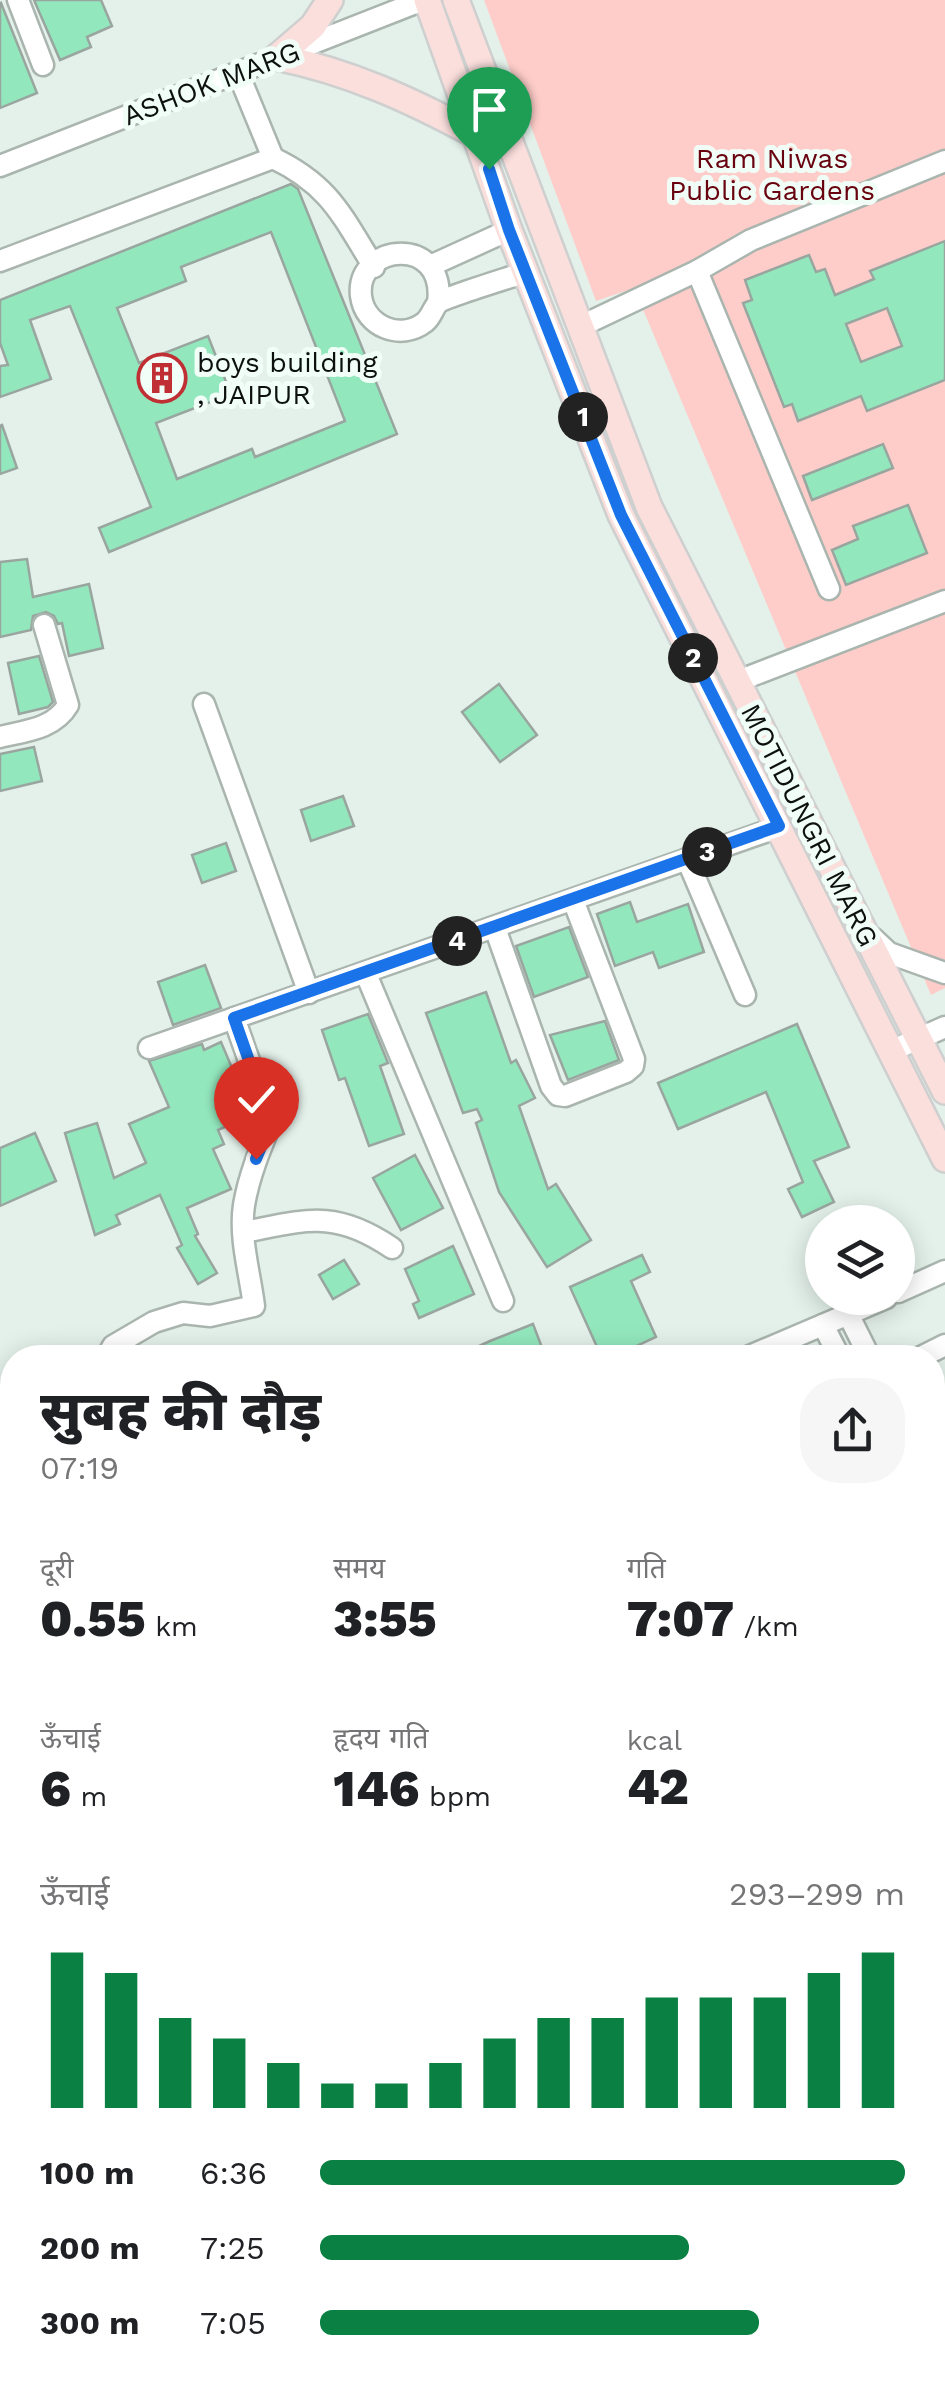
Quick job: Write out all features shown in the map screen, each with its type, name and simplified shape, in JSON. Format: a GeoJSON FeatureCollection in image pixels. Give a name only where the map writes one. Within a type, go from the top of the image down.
{"type":"FeatureCollection","features":[{"type":"Feature","properties":{"kind":"main road"},"geometry":{"type":"LineString","coordinates":[[277,57],[313,26],[330,0]]}},
{"type":"Feature","properties":{"kind":"main road"},"geometry":{"type":"LineString","coordinates":[[425,0],[509,230],[621,515],[945,1159]]}},
{"type":"Feature","properties":{"kind":"main road","name":"MOTIDUNGRI MARG"},"geometry":{"type":"LineString","coordinates":[[456,0],[649,507],[945,1091]]}},
{"type":"Feature","properties":{"kind":"main road"},"geometry":{"type":"LineString","coordinates":[[277,57],[326,67],[376,85],[476,135]]}},
{"type":"Feature","properties":{"kind":"street"},"geometry":{"type":"LineString","coordinates":[[18,0],[43,65]]}},
{"type":"Feature","properties":{"kind":"street","name":"ASHOK MARG"},"geometry":{"type":"LineString","coordinates":[[0,166],[425,0]]}},
{"type":"Feature","properties":{"kind":"street"},"geometry":{"type":"LineString","coordinates":[[238,72],[273,158],[304,173],[334,202],[374,267]]}},
{"type":"Feature","properties":{"kind":"street"},"geometry":{"type":"LineString","coordinates":[[0,261],[273,158]]}},
{"type":"Feature","properties":{"kind":"street"},"geometry":{"type":"LineString","coordinates":[[580,327],[786,225],[945,161]]}},
{"type":"Feature","properties":{"kind":"street"},"geometry":{"type":"LineString","coordinates":[[430,266],[509,230]]}},
{"type":"Feature","properties":{"kind":"street"},"geometry":{"type":"LineString","coordinates":[[395,253],[419,257],[430,266],[440,290],[438,303],[423,324],[411,330],[385,328],[374,322],[362,300],[364,275],[382,256],[395,253]]}},
{"type":"Feature","properties":{"kind":"street"},"geometry":{"type":"LineString","coordinates":[[698,270],[829,589]]}},
{"type":"Feature","properties":{"kind":"street"},"geometry":{"type":"LineString","coordinates":[[438,303],[526,272]]}},
{"type":"Feature","properties":{"kind":"street"},"geometry":{"type":"LineString","coordinates":[[738,681],[945,601]]}},
{"type":"Feature","properties":{"kind":"street"},"geometry":{"type":"LineString","coordinates":[[0,736],[47,726],[62,716],[68,705],[44,626]]}},
{"type":"Feature","properties":{"kind":"street"},"geometry":{"type":"LineString","coordinates":[[204,704],[309,993]]}},
{"type":"Feature","properties":{"kind":"street"},"geometry":{"type":"LineString","coordinates":[[149,1048],[779,826]]}},
{"type":"Feature","properties":{"kind":"street"},"geometry":{"type":"LineString","coordinates":[[687,860],[745,996]]}},
{"type":"Feature","properties":{"kind":"street"},"geometry":{"type":"LineString","coordinates":[[496,928],[551,1086],[558,1095],[565,1096],[626,1072],[634,1060],[573,900]]}},
{"type":"Feature","properties":{"kind":"street"},"geometry":{"type":"LineString","coordinates":[[861,926],[888,954],[945,973]]}},
{"type":"Feature","properties":{"kind":"street"},"geometry":{"type":"LineString","coordinates":[[366,974],[504,1301]]}},
{"type":"Feature","properties":{"kind":"street"},"geometry":{"type":"LineString","coordinates":[[114,1345],[154,1322],[183,1314],[210,1316],[254,1306],[244,1206],[256,1159],[271,1123],[234,1018]]}},
{"type":"Feature","properties":{"kind":"street"},"geometry":{"type":"LineString","coordinates":[[891,1051],[945,1027]]}},
{"type":"Feature","properties":{"kind":"street"},"geometry":{"type":"LineString","coordinates":[[244,1232],[316,1219],[373,1234],[392,1248]]}},
{"type":"Feature","properties":{"kind":"street"},"geometry":{"type":"LineString","coordinates":[[915,1284],[945,1271]]}},
{"type":"Feature","properties":{"kind":"street"},"geometry":{"type":"LineString","coordinates":[[775,1345],[845,1315]]}},
{"type":"Feature","properties":{"kind":"street"},"geometry":{"type":"LineString","coordinates":[[838,1318],[839,1345]]}},
{"type":"Feature","properties":{"kind":"street"},"geometry":{"type":"LineString","coordinates":[[838,1318],[854,1345]]}},
{"type":"Feature","properties":{"kind":"street"},"geometry":{"type":"LineString","coordinates":[[838,1318],[860,1345]]}},
{"type":"Feature","properties":{"kind":"green space","name":"Ram Niwas Public Gardens"},"geometry":{"type":"Polygon","coordinates":[[[484,0],[945,0],[945,988],[931,995],[634,288],[596,301],[484,0]]]}},
{"type":"Feature","properties":{"kind":"building"},"geometry":{"type":"Polygon","coordinates":[[[34,0],[101,0],[112,26],[87,37],[91,47],[60,60],[34,0]]]}},
{"type":"Feature","properties":{"kind":"building"},"geometry":{"type":"Polygon","coordinates":[[[0,4],[37,93],[0,108],[0,4]]]}},
{"type":"Feature","properties":{"kind":"building","name":"boys building , JAIPUR"},"geometry":{"type":"Polygon","coordinates":[[[291,184],[298,189],[397,434],[109,552],[99,528],[151,507],[70,306],[30,320],[51,379],[0,397],[0,366],[8,365],[0,343],[0,300],[291,184]],[[271,232],[181,267],[186,281],[117,308],[139,363],[208,336],[231,394],[156,423],[177,479],[252,449],[255,457],[345,421],[271,232]]]}},
{"type":"Feature","properties":{"kind":"building"},"geometry":{"type":"Polygon","coordinates":[[[945,241],[945,380],[867,411],[861,396],[798,421],[792,404],[784,407],[743,303],[752,300],[745,280],[809,255],[816,272],[825,269],[835,295],[874,279],[870,271],[945,241]],[[887,308],[846,324],[861,362],[902,346],[887,308]]]}},
{"type":"Feature","properties":{"kind":"building"},"geometry":{"type":"Polygon","coordinates":[[[0,426],[17,468],[0,474],[0,426]]]}},
{"type":"Feature","properties":{"kind":"building"},"geometry":{"type":"Polygon","coordinates":[[[883,444],[893,468],[812,500],[803,476],[883,444]]]}},
{"type":"Feature","properties":{"kind":"building"},"geometry":{"type":"Polygon","coordinates":[[[908,505],[927,553],[846,585],[832,550],[858,539],[853,526],[908,505]]]}},
{"type":"Feature","properties":{"kind":"building"},"geometry":{"type":"Polygon","coordinates":[[[27,559],[33,597],[89,584],[103,648],[69,656],[62,623],[58,624],[46,612],[33,616],[31,630],[0,637],[0,562],[27,559]]]}},
{"type":"Feature","properties":{"kind":"building"},"geometry":{"type":"Polygon","coordinates":[[[39,656],[53,702],[48,707],[19,714],[8,663],[39,656]]]}},
{"type":"Feature","properties":{"kind":"building"},"geometry":{"type":"Polygon","coordinates":[[[499,684],[537,735],[500,762],[462,712],[499,684]]]}},
{"type":"Feature","properties":{"kind":"building"},"geometry":{"type":"Polygon","coordinates":[[[34,747],[42,781],[0,791],[0,754],[34,747]]]}},
{"type":"Feature","properties":{"kind":"building"},"geometry":{"type":"Polygon","coordinates":[[[343,796],[354,826],[311,841],[301,810],[343,796]]]}},
{"type":"Feature","properties":{"kind":"building"},"geometry":{"type":"Polygon","coordinates":[[[226,843],[236,871],[202,883],[192,855],[226,843]]]}},
{"type":"Feature","properties":{"kind":"building"},"geometry":{"type":"Polygon","coordinates":[[[630,902],[637,922],[688,904],[704,952],[659,968],[653,952],[615,966],[597,914],[630,902]]]}},
{"type":"Feature","properties":{"kind":"building"},"geometry":{"type":"Polygon","coordinates":[[[569,927],[588,977],[534,997],[516,946],[569,927]]]}},
{"type":"Feature","properties":{"kind":"building"},"geometry":{"type":"Polygon","coordinates":[[[205,965],[221,1008],[173,1025],[158,982],[205,965]]]}},
{"type":"Feature","properties":{"kind":"building"},"geometry":{"type":"Polygon","coordinates":[[[486,992],[511,1063],[516,1060],[535,1098],[519,1106],[548,1189],[556,1184],[591,1240],[547,1267],[499,1192],[476,1123],[482,1120],[477,1109],[463,1113],[426,1013],[486,992]]]}},
{"type":"Feature","properties":{"kind":"building"},"geometry":{"type":"Polygon","coordinates":[[[368,1014],[388,1063],[380,1066],[404,1134],[369,1146],[345,1078],[339,1080],[322,1030],[368,1014]]]}},
{"type":"Feature","properties":{"kind":"building"},"geometry":{"type":"Polygon","coordinates":[[[605,1021],[619,1060],[568,1080],[550,1035],[605,1021]]]}},
{"type":"Feature","properties":{"kind":"building"},"geometry":{"type":"Polygon","coordinates":[[[797,1024],[849,1147],[814,1161],[834,1202],[805,1205],[802,1217],[788,1189],[803,1182],[766,1092],[678,1129],[658,1083],[797,1024]]]}},
{"type":"Feature","properties":{"kind":"building"},"geometry":{"type":"Polygon","coordinates":[[[221,1042],[252,1115],[218,1130],[224,1144],[213,1149],[231,1189],[187,1208],[198,1234],[195,1236],[217,1273],[198,1284],[177,1248],[182,1245],[160,1195],[116,1215],[120,1224],[95,1235],[65,1133],[97,1123],[114,1178],[146,1163],[129,1124],[169,1107],[149,1061],[202,1044],[204,1050],[221,1042]]]}},
{"type":"Feature","properties":{"kind":"building"},"geometry":{"type":"Polygon","coordinates":[[[35,1133],[56,1181],[0,1206],[0,1148],[35,1133]]]}},
{"type":"Feature","properties":{"kind":"building"},"geometry":{"type":"Polygon","coordinates":[[[415,1155],[443,1208],[401,1230],[373,1178],[415,1155]]]}},
{"type":"Feature","properties":{"kind":"building"},"geometry":{"type":"Polygon","coordinates":[[[453,1246],[474,1294],[419,1318],[413,1304],[419,1301],[405,1269],[453,1246]]]}},
{"type":"Feature","properties":{"kind":"building"},"geometry":{"type":"Polygon","coordinates":[[[642,1255],[650,1272],[631,1281],[656,1337],[639,1345],[596,1345],[570,1287],[642,1255]]]}},
{"type":"Feature","properties":{"kind":"building"},"geometry":{"type":"Polygon","coordinates":[[[344,1260],[359,1284],[333,1299],[319,1275],[344,1260]]]}},
{"type":"Feature","properties":{"kind":"building"},"geometry":{"type":"Polygon","coordinates":[[[533,1324],[541,1345],[481,1345],[533,1324]]]}},
{"type":"Feature","properties":{"kind":"place","name":"boys building , JAIPUR"},"geometry":{"type":"Point","coordinates":[162,378]}},
{"type":"Feature","properties":{"kind":"route"},"geometry":{"type":"LineString","coordinates":[[256,1159],[271,1123],[234,1018],[779,826],[621,515],[509,230],[489,169]]}}]}
